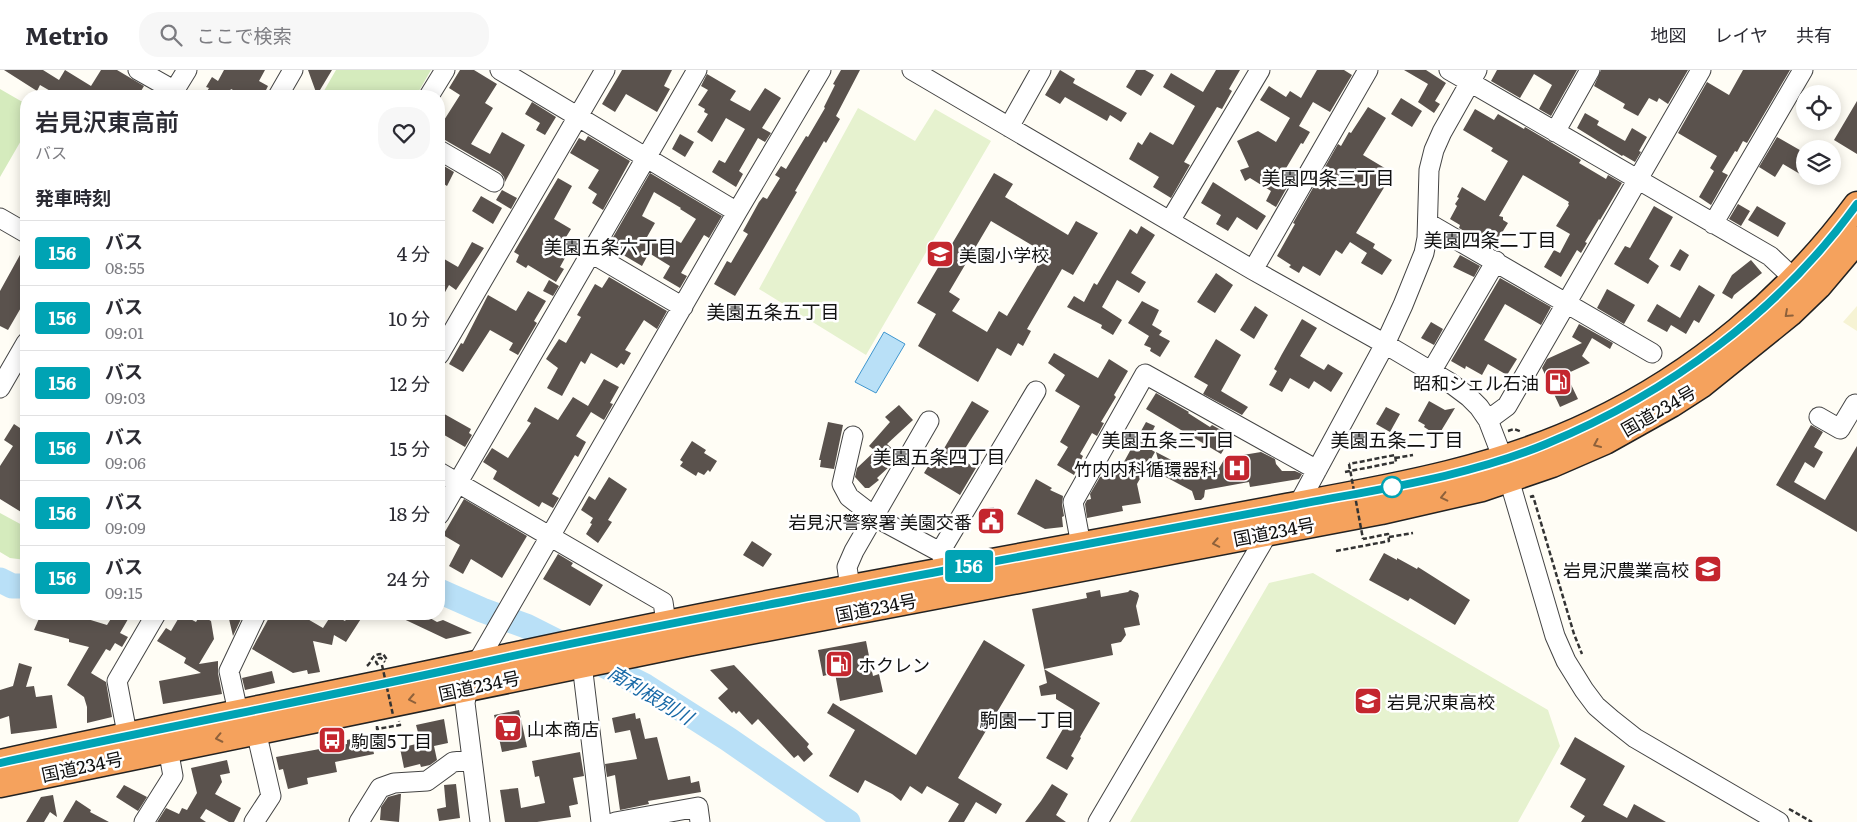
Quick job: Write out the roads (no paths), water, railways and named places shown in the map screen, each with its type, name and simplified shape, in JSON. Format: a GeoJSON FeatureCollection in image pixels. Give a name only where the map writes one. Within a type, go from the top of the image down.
{"type":"FeatureCollection","features":[{"type":"Feature","properties":{"kind":"highway","name":"国道234号"},"geometry":{"type":"LineString","coordinates":[[1802,286],[1826,244],[1857,204]]}},
{"type":"Feature","properties":{"kind":"highway","name":"国道234号"},"geometry":{"type":"LineString","coordinates":[[0,784],[129,746],[247,721],[478,663],[602,637],[668,636],[852,600],[947,572],[1083,557],[1268,533],[1381,511],[1510,480],[1540,446],[1594,423],[1657,389],[1843,258],[1857,240]]}},
{"type":"Feature","properties":{"kind":"highway","name":"国道234号"},"geometry":{"type":"LineString","coordinates":[[1083,557],[1298,505],[1419,481],[1476,467],[1510,480]]}},
{"type":"Feature","properties":{"kind":"highway","name":"国道234号"},"geometry":{"type":"LineString","coordinates":[[0,763],[129,746],[168,748],[247,721],[468,687],[630,654],[668,636]]}},
{"type":"Feature","properties":{"kind":"street"},"geometry":{"type":"LineString","coordinates":[[138,70],[167,90]]}},
{"type":"Feature","properties":{"kind":"street"},"geometry":{"type":"LineString","coordinates":[[175,90],[187,70]]}},
{"type":"Feature","properties":{"kind":"street"},"geometry":{"type":"LineString","coordinates":[[281,90],[293,70]]}},
{"type":"Feature","properties":{"kind":"street"},"geometry":{"type":"LineString","coordinates":[[433,90],[445,70]]}},
{"type":"Feature","properties":{"kind":"street"},"geometry":{"type":"LineString","coordinates":[[500,70],[737,212]]}},
{"type":"Feature","properties":{"kind":"street"},"geometry":{"type":"LineString","coordinates":[[445,345],[605,70]]}},
{"type":"Feature","properties":{"kind":"street"},"geometry":{"type":"LineString","coordinates":[[445,505],[697,70]]}},
{"type":"Feature","properties":{"kind":"street"},"geometry":{"type":"LineString","coordinates":[[480,822],[465,703],[468,687],[478,663],[820,70]]}},
{"type":"Feature","properties":{"kind":"street"},"geometry":{"type":"LineString","coordinates":[[912,70],[934,76],[1009,127],[1253,270],[1385,344],[1449,382],[1469,397],[1488,420],[1510,480],[1555,636],[1574,674],[1596,706],[1635,738],[1783,815]]}},
{"type":"Feature","properties":{"kind":"street"},"geometry":{"type":"LineString","coordinates":[[1009,127],[1041,70]]}},
{"type":"Feature","properties":{"kind":"street"},"geometry":{"type":"LineString","coordinates":[[1170,221],[1260,70]]}},
{"type":"Feature","properties":{"kind":"street"},"geometry":{"type":"LineString","coordinates":[[1253,270],[1368,70]]}},
{"type":"Feature","properties":{"kind":"street"},"geometry":{"type":"LineString","coordinates":[[1449,70],[1474,76],[1555,132],[1770,256],[1802,286]]}},
{"type":"Feature","properties":{"kind":"street"},"geometry":{"type":"LineString","coordinates":[[1555,132],[1590,70]]}},
{"type":"Feature","properties":{"kind":"street"},"geometry":{"type":"LineString","coordinates":[[1488,420],[1507,406],[1701,70]]}},
{"type":"Feature","properties":{"kind":"street"},"geometry":{"type":"LineString","coordinates":[[1713,224],[1802,70]]}},
{"type":"Feature","properties":{"kind":"street"},"geometry":{"type":"LineString","coordinates":[[1098,822],[1268,533],[1298,505],[1385,344],[1424,253],[1428,223],[1429,170],[1434,150],[1442,132],[1474,76]]}},
{"type":"Feature","properties":{"kind":"street"},"geometry":{"type":"LineString","coordinates":[[445,153],[494,182]]}},
{"type":"Feature","properties":{"kind":"street"},"geometry":{"type":"LineString","coordinates":[[0,218],[20,230]]}},
{"type":"Feature","properties":{"kind":"street"},"geometry":{"type":"LineString","coordinates":[[1428,223],[1652,353]]}},
{"type":"Feature","properties":{"kind":"street"},"geometry":{"type":"LineString","coordinates":[[591,253],[682,307]]}},
{"type":"Feature","properties":{"kind":"street"},"geometry":{"type":"LineString","coordinates":[[1431,372],[1496,261]]}},
{"type":"Feature","properties":{"kind":"street"},"geometry":{"type":"LineString","coordinates":[[0,388],[20,353]]}},
{"type":"Feature","properties":{"kind":"street"},"geometry":{"type":"LineString","coordinates":[[1083,557],[1073,502],[1145,374],[1317,470]]}},
{"type":"Feature","properties":{"kind":"street"},"geometry":{"type":"LineString","coordinates":[[853,436],[842,484],[849,497],[947,572],[1036,391]]}},
{"type":"Feature","properties":{"kind":"street"},"geometry":{"type":"LineString","coordinates":[[1819,417],[1840,429],[1855,404],[1857,405]]}},
{"type":"Feature","properties":{"kind":"street"},"geometry":{"type":"LineString","coordinates":[[852,600],[847,568],[854,551],[929,421]]}},
{"type":"Feature","properties":{"kind":"street"},"geometry":{"type":"LineString","coordinates":[[445,475],[663,602],[668,636]]}},
{"type":"Feature","properties":{"kind":"street"},"geometry":{"type":"LineString","coordinates":[[129,746],[117,681],[153,620]]}},
{"type":"Feature","properties":{"kind":"street"},"geometry":{"type":"LineString","coordinates":[[253,620],[229,671],[271,796],[254,822]]}},
{"type":"Feature","properties":{"kind":"street"},"geometry":{"type":"LineString","coordinates":[[573,666],[601,822]]}},
{"type":"Feature","properties":{"kind":"street"},"geometry":{"type":"LineString","coordinates":[[144,822],[173,776],[168,748]]}},
{"type":"Feature","properties":{"kind":"street"},"geometry":{"type":"LineString","coordinates":[[359,822],[380,788],[394,783],[427,781],[453,762],[472,760]]}},
{"type":"Feature","properties":{"kind":"street"},"geometry":{"type":"LineString","coordinates":[[615,822],[698,807],[700,822]]}},
{"type":"Feature","properties":{"kind":"water"},"geometry":{"type":"Polygon","coordinates":[[[884,332],[905,344],[876,393],[855,382],[884,332]]]}},
{"type":"Feature","properties":{"kind":"waterway","name":"南利根別川"},"geometry":{"type":"LineString","coordinates":[[0,580],[12,586],[20,586]]}},
{"type":"Feature","properties":{"kind":"waterway","name":"南利根別川"},"geometry":{"type":"LineString","coordinates":[[445,594],[526,626],[645,686],[728,739],[848,822]]}},
{"type":"Feature","properties":{"kind":"place","name":"美園小学校"},"geometry":{"type":"Point","coordinates":[940,254]}},
{"type":"Feature","properties":{"kind":"place","name":"昭和シェル石油"},"geometry":{"type":"Point","coordinates":[1558,382]}},
{"type":"Feature","properties":{"kind":"place","name":"竹内内科循環器科"},"geometry":{"type":"Point","coordinates":[1237,468]}},
{"type":"Feature","properties":{"kind":"place","name":"岩見沢警察署 美園交番"},"geometry":{"type":"Point","coordinates":[991,521]}},
{"type":"Feature","properties":{"kind":"place","name":"岩見沢農業高校"},"geometry":{"type":"Point","coordinates":[1708,569]}},
{"type":"Feature","properties":{"kind":"place","name":"ホクレン"},"geometry":{"type":"Point","coordinates":[839,664]}},
{"type":"Feature","properties":{"kind":"place","name":"岩見沢東高校"},"geometry":{"type":"Point","coordinates":[1368,701]}},
{"type":"Feature","properties":{"kind":"place","name":"山本商店"},"geometry":{"type":"Point","coordinates":[508,728]}},
{"type":"Feature","properties":{"kind":"place","name":"駒園5丁目"},"geometry":{"type":"Point","coordinates":[332,740]}},
{"type":"Feature","properties":{"kind":"district","name":"美園四条三丁目"},"geometry":{"type":"Point","coordinates":[1328,177]}},
{"type":"Feature","properties":{"kind":"district","name":"美園四条二丁目"},"geometry":{"type":"Point","coordinates":[1490,239]}},
{"type":"Feature","properties":{"kind":"district","name":"美園五条六丁目"},"geometry":{"type":"Point","coordinates":[610,246]}},
{"type":"Feature","properties":{"kind":"district","name":"美園五条五丁目"},"geometry":{"type":"Point","coordinates":[773,311]}},
{"type":"Feature","properties":{"kind":"district","name":"美園五条三丁目"},"geometry":{"type":"Point","coordinates":[1168,439]}},
{"type":"Feature","properties":{"kind":"district","name":"美園五条二丁目"},"geometry":{"type":"Point","coordinates":[1397,439]}},
{"type":"Feature","properties":{"kind":"district","name":"美園五条四丁目"},"geometry":{"type":"Point","coordinates":[939,456]}},
{"type":"Feature","properties":{"kind":"district","name":"駒園一丁目"},"geometry":{"type":"Point","coordinates":[1027,719]}}]}
